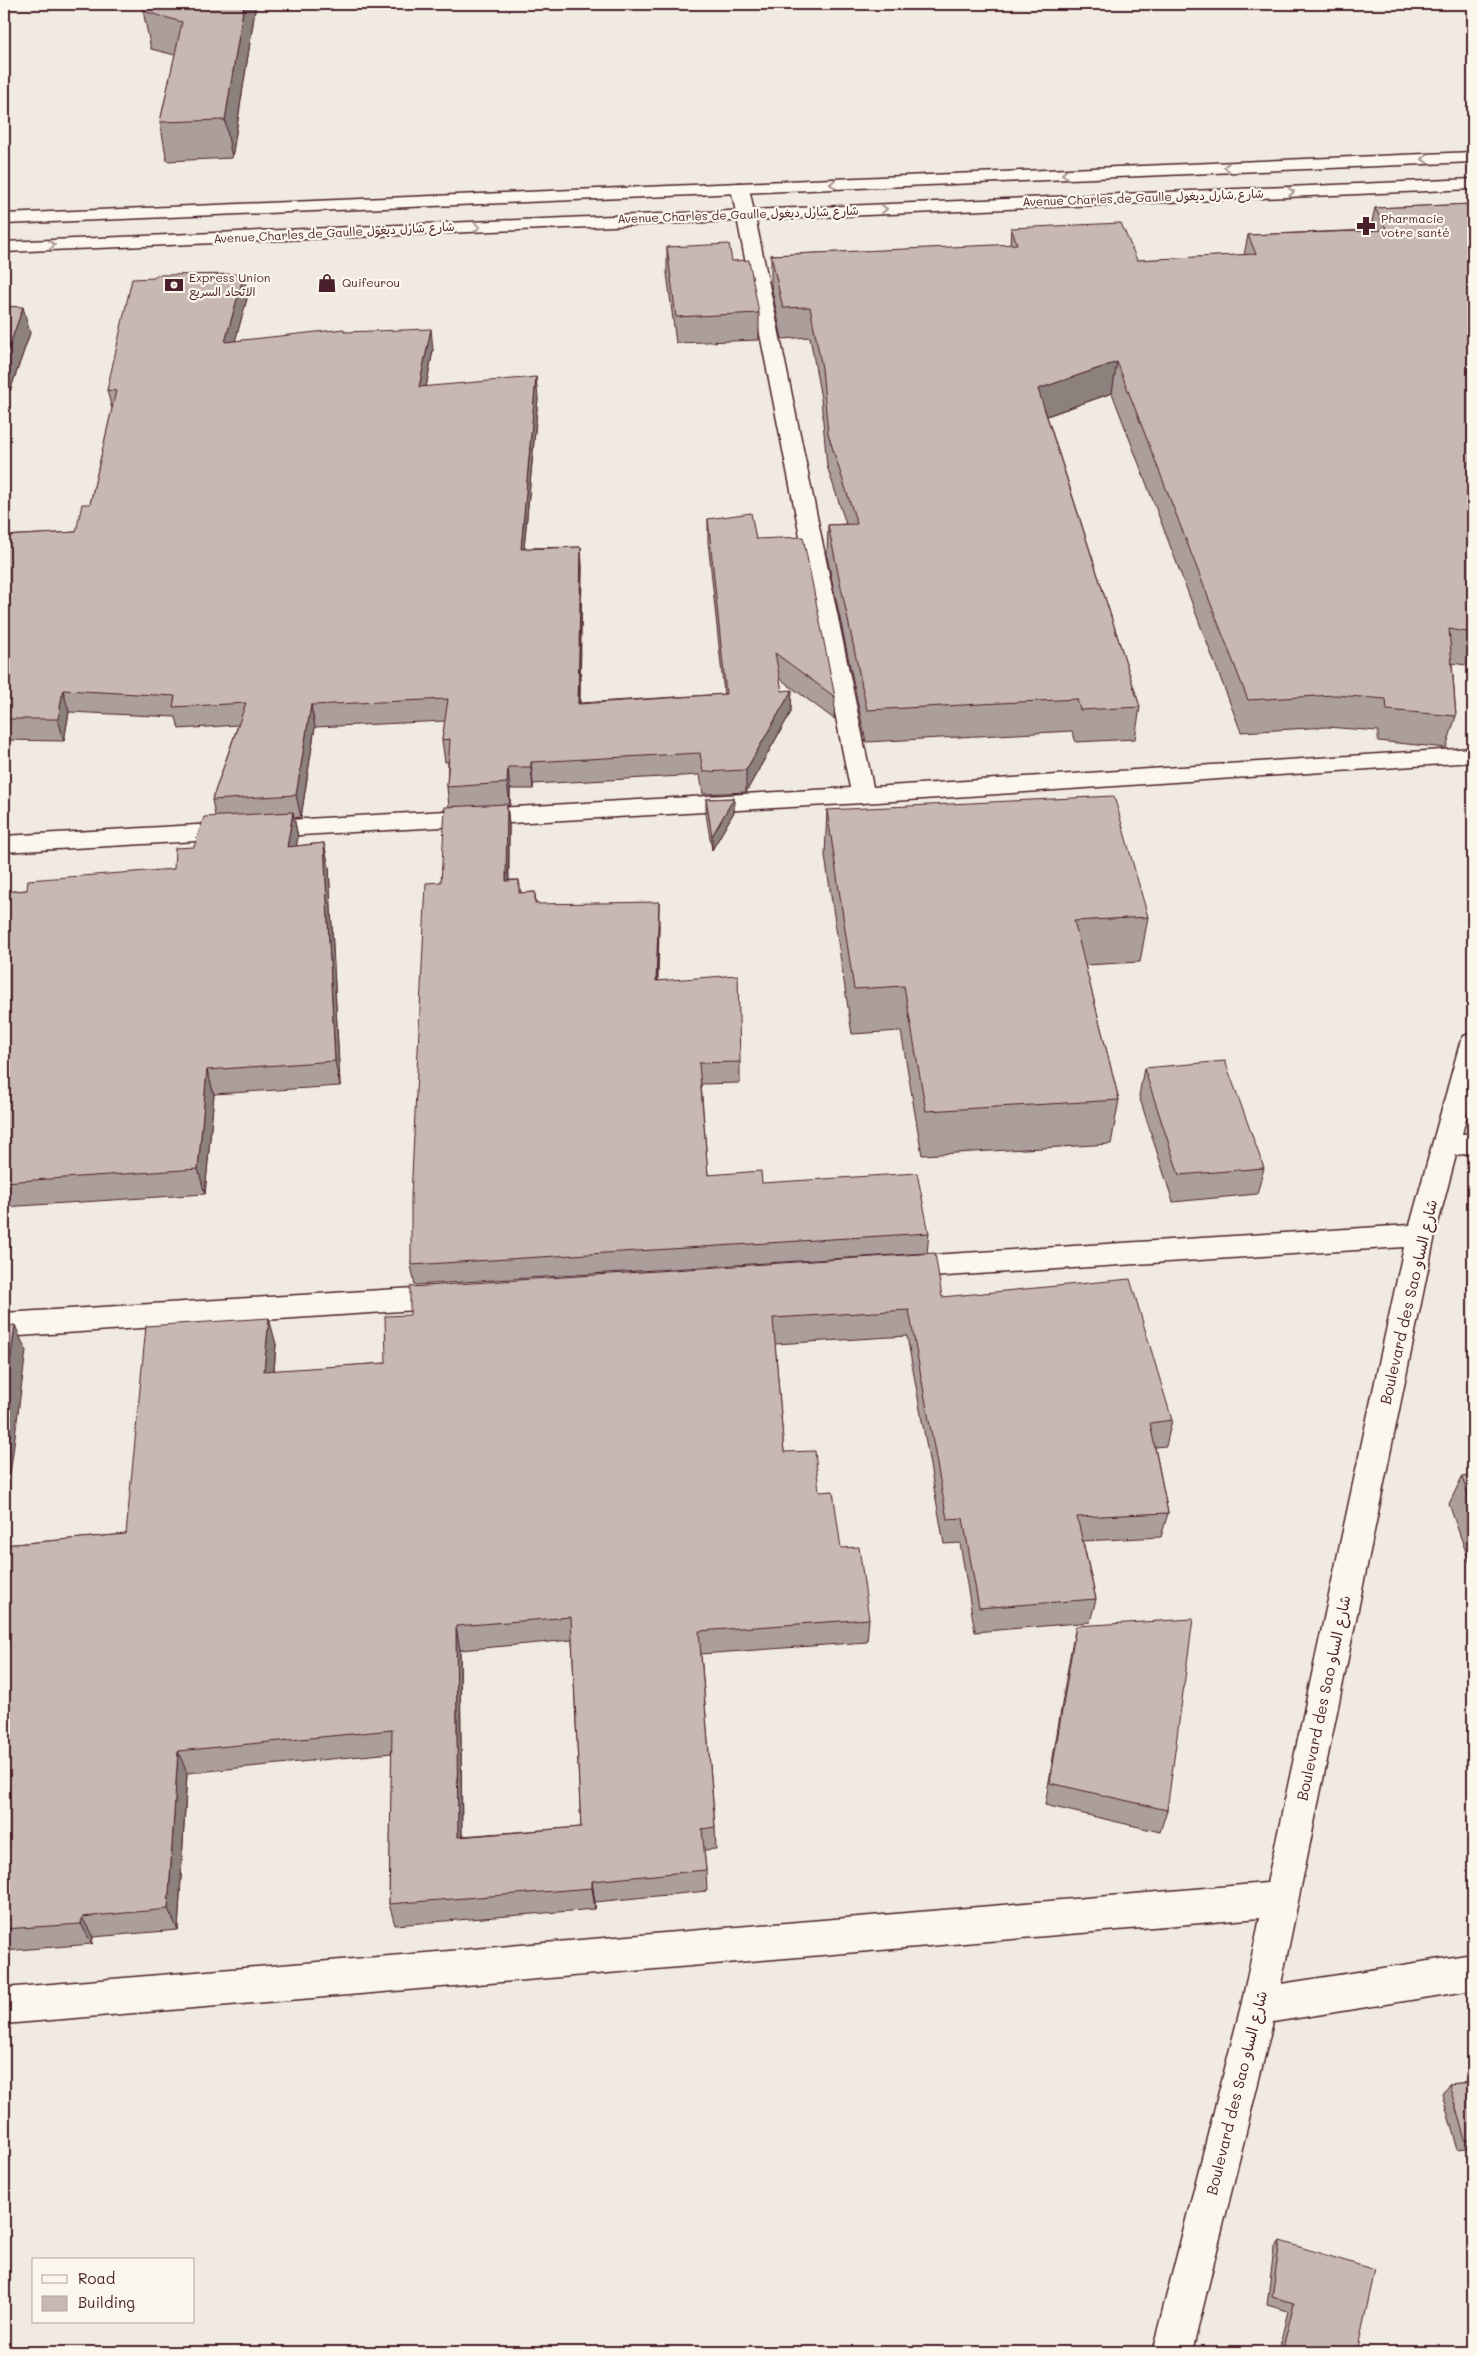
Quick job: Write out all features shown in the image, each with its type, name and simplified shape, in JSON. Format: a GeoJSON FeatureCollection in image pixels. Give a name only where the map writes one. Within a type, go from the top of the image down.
{"type":"FeatureCollection","features":[{"type":"Feature","properties":{"kind":"street","name":"Avenue Charles de Gaulle شارع شارل ديغول"},"geometry":{"type":"LineString","coordinates":[[4,219],[1473,157]]}},
{"type":"Feature","properties":{"kind":"street","name":"Avenue Charles de Gaulle شارع شارل ديغول"},"geometry":{"type":"LineString","coordinates":[[4,248],[1473,184]]}},
{"type":"Feature","properties":{"kind":"street"},"geometry":{"type":"LineString","coordinates":[[740,188],[863,795]]}},
{"type":"Feature","properties":{"kind":"street"},"geometry":{"type":"LineString","coordinates":[[4,844],[863,795],[1473,756]]}},
{"type":"Feature","properties":{"kind":"street","name":"Boulevard des Sao شارع الساو"},"geometry":{"type":"LineString","coordinates":[[1172,2352],[1259,2006],[1422,1235],[1460,1144],[1473,1043]]}},
{"type":"Feature","properties":{"kind":"street"},"geometry":{"type":"LineString","coordinates":[[876,1270],[1422,1235]]}},
{"type":"Feature","properties":{"kind":"street"},"geometry":{"type":"LineString","coordinates":[[4,1325],[470,1295]]}},
{"type":"Feature","properties":{"kind":"street"},"geometry":{"type":"LineString","coordinates":[[4,2006],[1282,1898]]}},
{"type":"Feature","properties":{"kind":"street"},"geometry":{"type":"LineString","coordinates":[[1259,2006],[1473,1972]]}},
{"type":"Feature","properties":{"kind":"building"},"geometry":{"type":"Polygon","coordinates":[[[145,4],[244,4],[225,120],[160,122],[182,22],[143,11],[145,4]]]}},
{"type":"Feature","properties":{"kind":"building"},"geometry":{"type":"Polygon","coordinates":[[[1473,204],[1473,633],[1449,629],[1456,716],[1387,710],[1386,699],[1335,695],[1248,700],[1117,362],[1038,389],[1140,707],[1080,710],[1077,699],[867,710],[828,525],[857,524],[828,434],[822,368],[810,307],[783,308],[771,255],[1017,244],[1011,228],[1121,223],[1137,260],[1256,254],[1248,235],[1387,230],[1375,208],[1473,204]]]}},
{"type":"Feature","properties":{"kind":"building"},"geometry":{"type":"Polygon","coordinates":[[[729,244],[732,261],[749,260],[759,313],[676,317],[667,247],[729,244]]]}},
{"type":"Feature","properties":{"kind":"building"},"geometry":{"type":"Polygon","coordinates":[[[244,274],[225,342],[344,329],[344,332],[431,329],[419,387],[536,377],[521,549],[581,547],[578,704],[726,694],[708,519],[751,513],[756,539],[803,537],[835,697],[775,653],[782,691],[792,690],[746,770],[703,772],[700,753],[531,762],[531,767],[508,767],[507,783],[447,787],[450,739],[442,740],[448,699],[311,705],[296,795],[212,800],[246,703],[173,707],[175,696],[63,690],[58,719],[4,719],[4,536],[76,532],[82,504],[90,504],[116,391],[107,390],[132,279],[154,278],[156,275],[244,274]]]}},
{"type":"Feature","properties":{"kind":"building"},"geometry":{"type":"Polygon","coordinates":[[[4,306],[23,307],[4,362],[4,306]]]}},
{"type":"Feature","properties":{"kind":"building"},"geometry":{"type":"Polygon","coordinates":[[[1114,796],[1148,917],[1074,921],[1119,1100],[926,1111],[904,986],[854,989],[827,810],[1114,796]]]}},
{"type":"Feature","properties":{"kind":"building"},"geometry":{"type":"Polygon","coordinates":[[[734,798],[712,836],[706,799],[734,798]]]}},
{"type":"Feature","properties":{"kind":"building"},"geometry":{"type":"Polygon","coordinates":[[[507,804],[506,881],[519,880],[519,893],[535,892],[535,904],[659,902],[656,981],[738,975],[740,1062],[699,1063],[708,1175],[761,1171],[762,1183],[917,1173],[929,1233],[411,1265],[411,1197],[426,883],[441,882],[445,807],[507,804]]]}},
{"type":"Feature","properties":{"kind":"building"},"geometry":{"type":"Polygon","coordinates":[[[293,812],[287,847],[324,843],[335,1061],[207,1070],[198,1169],[4,1182],[4,892],[27,890],[28,880],[174,869],[175,848],[194,847],[204,817],[293,812]]]}},
{"type":"Feature","properties":{"kind":"building"},"geometry":{"type":"Polygon","coordinates":[[[1225,1061],[1264,1168],[1179,1175],[1144,1068],[1225,1061]]]}},
{"type":"Feature","properties":{"kind":"building"},"geometry":{"type":"Polygon","coordinates":[[[935,1253],[942,1297],[1130,1279],[1172,1420],[1150,1423],[1168,1513],[1077,1517],[1096,1599],[979,1608],[963,1518],[947,1519],[909,1310],[773,1318],[784,1452],[815,1451],[819,1492],[833,1491],[841,1548],[859,1547],[869,1619],[699,1631],[715,1827],[702,1829],[706,1870],[592,1881],[592,1888],[389,1904],[392,1730],[178,1751],[168,1909],[82,1917],[81,1924],[4,1929],[4,1712],[7,1686],[4,1686],[4,1545],[126,1534],[146,1326],[269,1318],[264,1371],[386,1363],[385,1316],[410,1315],[410,1287],[935,1253]],[[571,1617],[456,1626],[458,1837],[581,1827],[571,1617]]]}},
{"type":"Feature","properties":{"kind":"building"},"geometry":{"type":"Polygon","coordinates":[[[15,1325],[4,1410],[4,1326],[15,1325]]]}},
{"type":"Feature","properties":{"kind":"building"},"geometry":{"type":"Polygon","coordinates":[[[1473,1476],[1473,1510],[1462,1477],[1473,1476]]]}},
{"type":"Feature","properties":{"kind":"building"},"geometry":{"type":"Polygon","coordinates":[[[1193,1619],[1167,1810],[1050,1783],[1076,1626],[1193,1619]]]}},
{"type":"Feature","properties":{"kind":"building"},"geometry":{"type":"Polygon","coordinates":[[[1473,2082],[1473,2140],[1465,2140],[1449,2084],[1473,2082]]]}},
{"type":"Feature","properties":{"kind":"building"},"geometry":{"type":"Polygon","coordinates":[[[1280,2241],[1375,2270],[1357,2352],[1282,2352],[1294,2303],[1272,2297],[1280,2241]]]}},
{"type":"Feature","properties":{"kind":"place","name":"Pharmacie votre santé"},"geometry":{"type":"Point","coordinates":[1366,226]}},
{"type":"Feature","properties":{"kind":"place","name":"Quifeurou"},"geometry":{"type":"Point","coordinates":[327,283]}},
{"type":"Feature","properties":{"kind":"place","name":"Express Union الاتحاد السريع"},"geometry":{"type":"Point","coordinates":[174,285]}}]}
